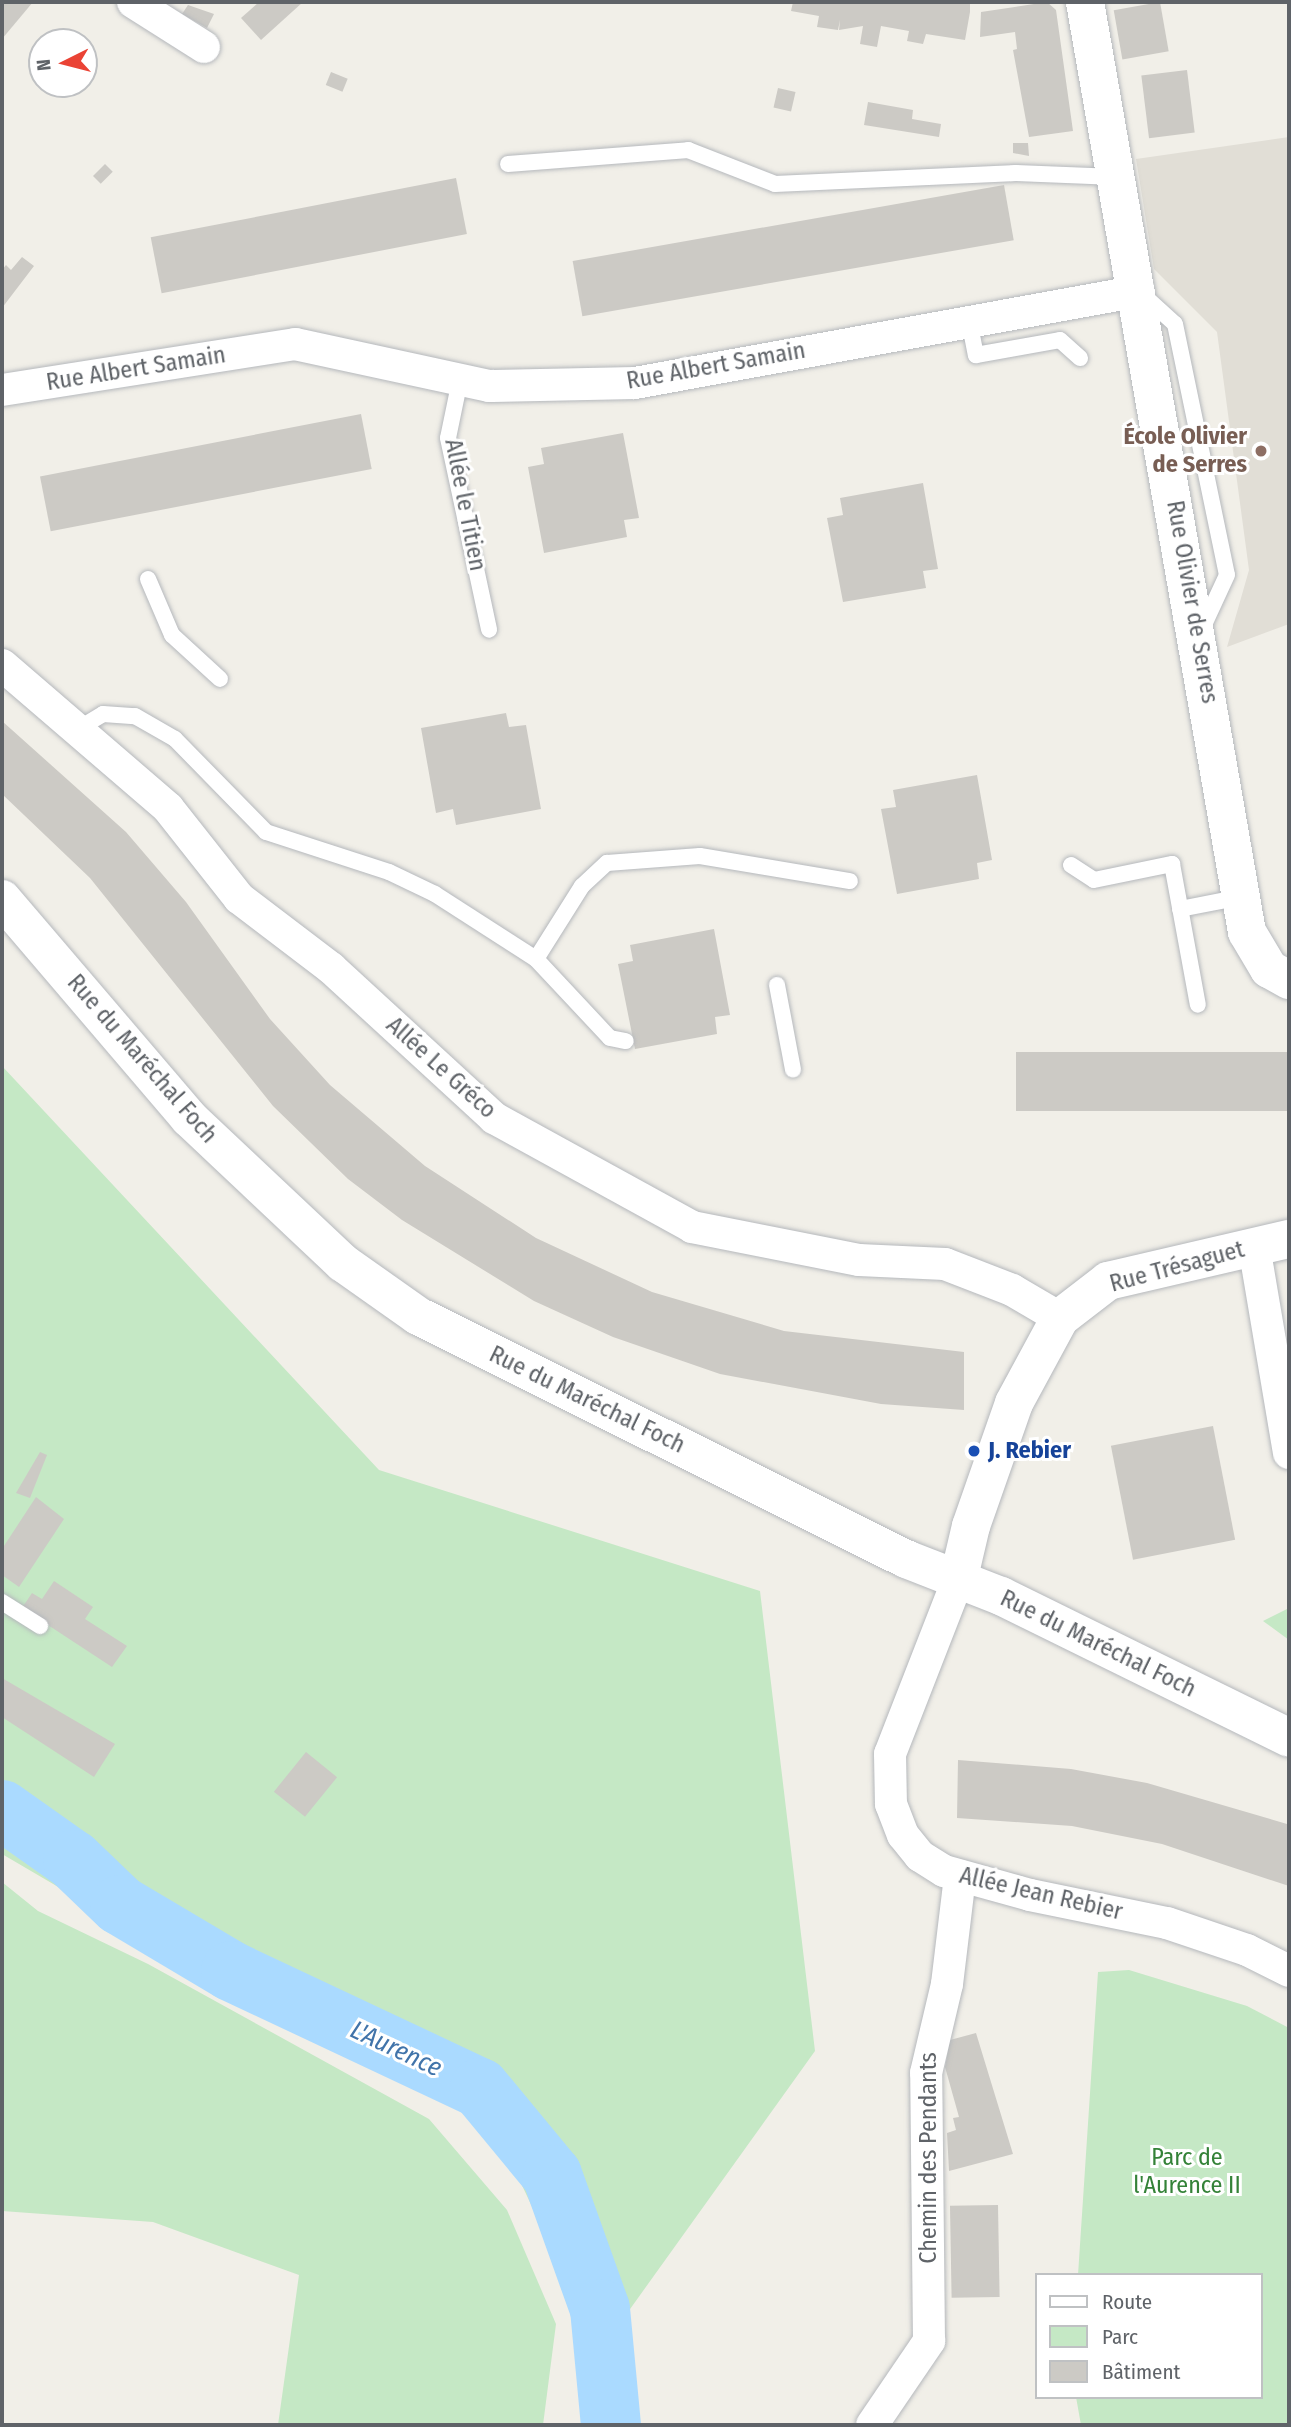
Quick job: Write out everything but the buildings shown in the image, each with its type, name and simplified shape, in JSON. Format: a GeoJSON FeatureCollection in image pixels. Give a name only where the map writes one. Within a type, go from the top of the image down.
{"type":"FeatureCollection","features":[{"type":"Feature","properties":{"kind":"street"},"geometry":{"type":"LineString","coordinates":[[134,2],[204,47]]}},
{"type":"Feature","properties":{"kind":"street","name":"Rue Olivier de Serres"},"geometry":{"type":"LineString","coordinates":[[1086,2],[1139,292],[1247,932],[1269,968],[1289,980]]}},
{"type":"Feature","properties":{"kind":"street","name":"Rue Albert Samain"},"geometry":{"type":"LineString","coordinates":[[2,390],[295,344],[489,386],[635,383],[969,320],[1139,292]]}},
{"type":"Feature","properties":{"kind":"street","name":"Allée Le Gréco"},"geometry":{"type":"LineString","coordinates":[[2,665],[168,808],[239,898],[331,968],[494,1118],[692,1227],[859,1259],[945,1264],[1012,1290],[1060,1318]]}},
{"type":"Feature","properties":{"kind":"street","name":"Rue du Maréchal Foch"},"geometry":{"type":"LineString","coordinates":[[2,899],[189,1118],[364,1279],[418,1316],[906,1559],[959,1577],[1289,1738]]}},
{"type":"Feature","properties":{"kind":"street"},"geometry":{"type":"LineString","coordinates":[[1272,1243],[1289,1453]]}},
{"type":"Feature","properties":{"kind":"street","name":"Rue Trésaguet"},"geometry":{"type":"LineString","coordinates":[[959,1577],[971,1526],[1014,1404],[1060,1318],[1108,1281],[1272,1243]]}},
{"type":"Feature","properties":{"kind":"street","name":"Allée Jean Rebier"},"geometry":{"type":"LineString","coordinates":[[959,1577],[906,1704],[888,1779],[903,1835],[920,1856],[960,1876],[1167,1923],[1247,1950],[1289,1971]]}},
{"type":"Feature","properties":{"kind":"street","name":"Chemin des Pendants"},"geometry":{"type":"LineString","coordinates":[[872,2425],[929,2341],[926,2073],[947,1984],[960,1876]]}},
{"type":"Feature","properties":{"kind":"lane"},"geometry":{"type":"LineString","coordinates":[[508,164],[688,150],[775,184],[1016,173],[1118,178]]}},
{"type":"Feature","properties":{"kind":"lane"},"geometry":{"type":"LineString","coordinates":[[969,320],[976,355],[1060,340],[1080,358]]}},
{"type":"Feature","properties":{"kind":"lane","name":"Allée le Titien"},"geometry":{"type":"LineString","coordinates":[[460,380],[449,438],[489,630]]}},
{"type":"Feature","properties":{"kind":"lane"},"geometry":{"type":"LineString","coordinates":[[148,579],[172,635],[220,679]]}},
{"type":"Feature","properties":{"kind":"lane"},"geometry":{"type":"LineString","coordinates":[[79,729],[103,714],[135,716],[175,739],[266,832],[389,872],[536,959],[610,1038],[626,1041]]}},
{"type":"Feature","properties":{"kind":"lane"},"geometry":{"type":"LineString","coordinates":[[536,959],[582,886],[607,863],[700,856],[850,881]]}},
{"type":"Feature","properties":{"kind":"lane"},"geometry":{"type":"LineString","coordinates":[[1071,865],[1094,880],[1172,864],[1198,1005]]}},
{"type":"Feature","properties":{"kind":"lane"},"geometry":{"type":"LineString","coordinates":[[1180,909],[1241,897]]}},
{"type":"Feature","properties":{"kind":"lane"},"geometry":{"type":"LineString","coordinates":[[777,985],[793,1070]]}},
{"type":"Feature","properties":{"kind":"lane"},"geometry":{"type":"LineString","coordinates":[[2,1602],[40,1626]]}},
{"type":"Feature","properties":{"kind":"shaded area","name":"École Olivier de Serres"},"geometry":{"type":"Polygon","coordinates":[[[1289,137],[1289,624],[1227,647],[1249,570],[1217,332],[1154,269],[1136,159],[1289,137]]]}},
{"type":"Feature","properties":{"kind":"green space"},"geometry":{"type":"Polygon","coordinates":[[[2,1066],[379,1470],[760,1591],[815,2051],[600,2351],[511,2162],[450,2095],[123,1925],[2,1854],[2,1066]]]}},
{"type":"Feature","properties":{"kind":"green space"},"geometry":{"type":"Polygon","coordinates":[[[1289,1608],[1289,1640],[1263,1621],[1289,1608]]]}},
{"type":"Feature","properties":{"kind":"green space"},"geometry":{"type":"Polygon","coordinates":[[[2,1882],[38,1911],[148,1964],[429,2119],[507,2210],[556,2324],[543,2425],[278,2425],[299,2275],[153,2222],[2,2211],[2,1882]]]}},
{"type":"Feature","properties":{"kind":"green space","name":"Parc de l'Aurence II"},"geometry":{"type":"Polygon","coordinates":[[[1129,1970],[1247,2006],[1289,2028],[1289,2425],[1081,2425],[1076,2399],[1263,2399],[1263,2273],[1078,2273],[1098,1972],[1129,1970]]]}},
{"type":"Feature","properties":{"kind":"waterway","name":"L'Aurence"},"geometry":{"type":"LineString","coordinates":[[2,1810],[73,1860],[120,1905],[231,1971],[480,2088],[552,2175],[600,2309],[611,2425]]}},
{"type":"Feature","properties":{"kind":"place","name":"École Olivier de Serres"},"geometry":{"type":"Point","coordinates":[1261,451]}},
{"type":"Feature","properties":{"kind":"place","name":"J. Rebier"},"geometry":{"type":"Point","coordinates":[974,1451]}}]}
